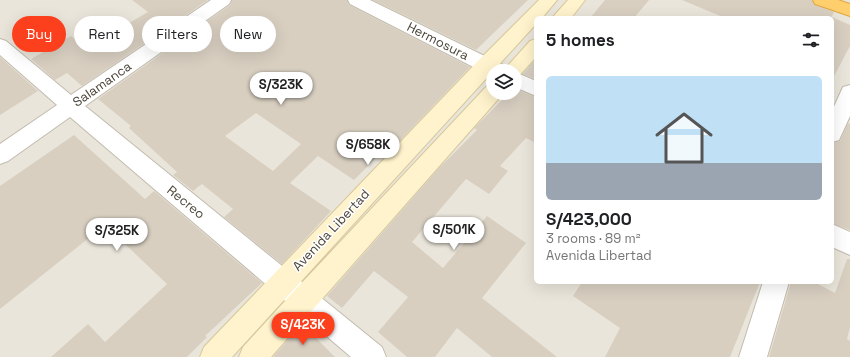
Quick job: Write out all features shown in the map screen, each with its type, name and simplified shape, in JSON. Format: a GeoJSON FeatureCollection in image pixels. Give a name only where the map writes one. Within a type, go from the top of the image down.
{"type":"FeatureCollection","features":[{"type":"Feature","properties":{"kind":"highway"},"geometry":{"type":"LineString","coordinates":[[821,0],[850,10]]}},
{"type":"Feature","properties":{"kind":"main road","name":"Avenida Libertad"},"geometry":{"type":"LineString","coordinates":[[536,16],[549,0]]}},
{"type":"Feature","properties":{"kind":"main road"},"geometry":{"type":"LineString","coordinates":[[563,16],[577,0]]}},
{"type":"Feature","properties":{"kind":"main road","name":"Avenida Libertad"},"geometry":{"type":"LineString","coordinates":[[495,64],[534,18]]}},
{"type":"Feature","properties":{"kind":"main road"},"geometry":{"type":"LineString","coordinates":[[518,64],[534,47]]}},
{"type":"Feature","properties":{"kind":"main road","name":"Avenida Libertad"},"geometry":{"type":"LineString","coordinates":[[214,357],[283,282],[486,74]]}},
{"type":"Feature","properties":{"kind":"main road","name":"Avenida Libertad"},"geometry":{"type":"LineString","coordinates":[[253,357],[486,100]]}},
{"type":"Feature","properties":{"kind":"street","name":"Salamanca"},"geometry":{"type":"LineString","coordinates":[[0,155],[223,0]]}},
{"type":"Feature","properties":{"kind":"street","name":"Hermosura"},"geometry":{"type":"LineString","coordinates":[[356,0],[486,65]]}},
{"type":"Feature","properties":{"kind":"street","name":"Recreo"},"geometry":{"type":"LineString","coordinates":[[0,45],[70,107],[304,299],[372,357]]}},
{"type":"Feature","properties":{"kind":"street"},"geometry":{"type":"LineString","coordinates":[[522,83],[534,89]]}},
{"type":"Feature","properties":{"kind":"street"},"geometry":{"type":"LineString","coordinates":[[834,129],[850,92]]}},
{"type":"Feature","properties":{"kind":"street"},"geometry":{"type":"LineString","coordinates":[[834,236],[850,244]]}},
{"type":"Feature","properties":{"kind":"street"},"geometry":{"type":"LineString","coordinates":[[753,357],[775,284]]}},
{"type":"Feature","properties":{"kind":"shaded area"},"geometry":{"type":"Polygon","coordinates":[[[0,0],[850,0],[850,357],[0,357],[0,0]]]}},
{"type":"Feature","properties":{"kind":"building"},"geometry":{"type":"Polygon","coordinates":[[[132,0],[208,0],[185,16],[142,16],[142,45],[134,51],[134,20],[148,12],[132,0]]]}},
{"type":"Feature","properties":{"kind":"building"},"geometry":{"type":"Polygon","coordinates":[[[232,0],[347,0],[349,5],[470,67],[390,151],[386,148],[354,180],[318,156],[290,183],[331,211],[282,264],[224,217],[233,209],[202,184],[193,191],[173,175],[177,172],[129,128],[131,126],[98,99],[164,52],[212,52],[212,18],[230,5],[232,0]],[[256,113],[225,136],[273,171],[301,144],[256,113]]]}},
{"type":"Feature","properties":{"kind":"building"},"geometry":{"type":"Polygon","coordinates":[[[373,0],[528,0],[476,50],[373,0]]]}},
{"type":"Feature","properties":{"kind":"building"},"geometry":{"type":"Polygon","coordinates":[[[605,0],[649,0],[636,16],[592,16],[605,0]]]}},
{"type":"Feature","properties":{"kind":"building"},"geometry":{"type":"Polygon","coordinates":[[[682,0],[812,0],[815,5],[834,12],[832,16],[720,16],[682,0]]]}},
{"type":"Feature","properties":{"kind":"building"},"geometry":{"type":"Polygon","coordinates":[[[834,18],[850,25],[850,46],[834,76],[834,18]]]}},
{"type":"Feature","properties":{"kind":"building"},"geometry":{"type":"Polygon","coordinates":[[[71,36],[74,38],[74,52],[132,52],[82,86],[67,73],[55,80],[31,59],[43,52],[66,52],[66,39],[71,36]]]}},
{"type":"Feature","properties":{"kind":"building"},"geometry":{"type":"Polygon","coordinates":[[[0,57],[38,91],[0,115],[0,57]]]}},
{"type":"Feature","properties":{"kind":"building"},"geometry":{"type":"Polygon","coordinates":[[[534,61],[534,78],[523,74],[534,61]]]}},
{"type":"Feature","properties":{"kind":"building"},"geometry":{"type":"Polygon","coordinates":[[[522,92],[534,96],[534,142],[526,138],[500,166],[508,171],[489,194],[466,179],[412,242],[443,268],[487,216],[526,243],[482,298],[557,357],[492,357],[457,328],[435,357],[407,357],[378,332],[408,297],[374,271],[342,308],[327,296],[439,168],[477,130],[474,128],[502,100],[522,100],[522,92]]]}},
{"type":"Feature","properties":{"kind":"building"},"geometry":{"type":"Polygon","coordinates":[[[848,123],[850,124],[850,230],[834,224],[834,142],[840,141],[848,123]]]}},
{"type":"Feature","properties":{"kind":"building"},"geometry":{"type":"Polygon","coordinates":[[[74,135],[145,199],[154,191],[262,283],[205,336],[207,337],[187,357],[51,357],[88,324],[105,342],[167,284],[105,225],[0,309],[0,186],[74,135]]]}},
{"type":"Feature","properties":{"kind":"building"},"geometry":{"type":"Polygon","coordinates":[[[847,259],[850,259],[850,327],[847,339],[850,341],[850,357],[769,357],[790,284],[818,284],[835,293],[847,259]]]}},
{"type":"Feature","properties":{"kind":"building"},"geometry":{"type":"Polygon","coordinates":[[[581,284],[759,284],[730,357],[605,357],[620,328],[573,296],[581,284]]]}},
{"type":"Feature","properties":{"kind":"building"},"geometry":{"type":"Polygon","coordinates":[[[302,324],[335,357],[273,357],[302,324]]]}}]}
